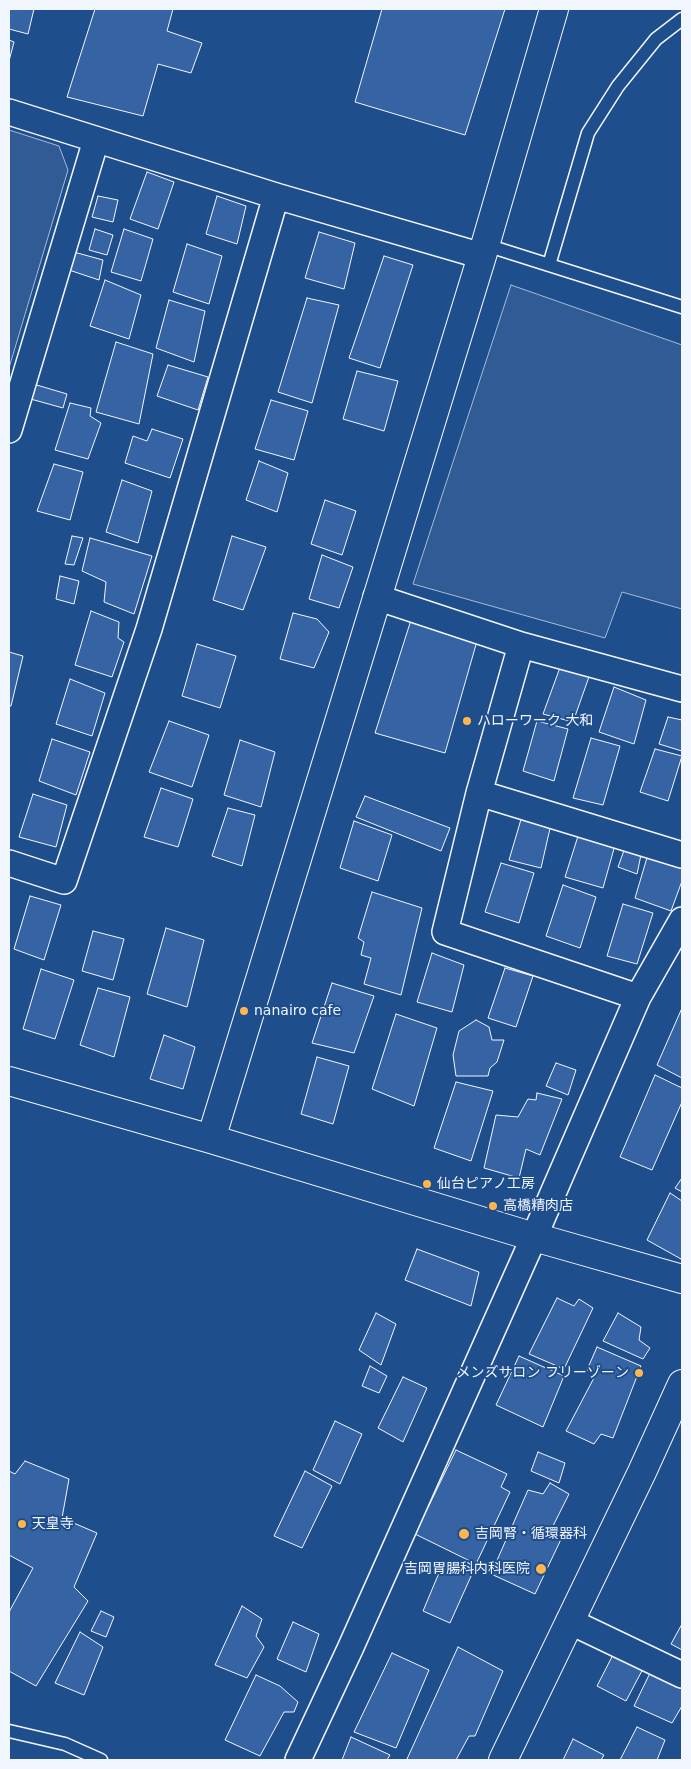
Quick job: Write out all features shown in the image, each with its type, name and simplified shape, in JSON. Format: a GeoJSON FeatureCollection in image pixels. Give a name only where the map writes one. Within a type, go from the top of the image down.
{"type":"FeatureCollection","features":[{"type":"Feature","properties":{"kind":"street"},"geometry":{"type":"LineString","coordinates":[[210,1139],[484,251],[554,9]]}},
{"type":"Feature","properties":{"kind":"street"},"geometry":{"type":"LineString","coordinates":[[9,112],[276,196],[484,251]]}},
{"type":"Feature","properties":{"kind":"street"},"geometry":{"type":"LineString","coordinates":[[9,430],[96,140]]}},
{"type":"Feature","properties":{"kind":"street"},"geometry":{"type":"LineString","coordinates":[[9,863],[64,881],[149,629],[276,196]]}},
{"type":"Feature","properties":{"kind":"street"},"geometry":{"type":"LineString","coordinates":[[376,597],[521,645],[682,689]]}},
{"type":"Feature","properties":{"kind":"street"},"geometry":{"type":"LineString","coordinates":[[521,645],[479,793],[445,932],[638,997]]}},
{"type":"Feature","properties":{"kind":"street"},"geometry":{"type":"LineString","coordinates":[[479,793],[682,855]]}},
{"type":"Feature","properties":{"kind":"street"},"geometry":{"type":"LineString","coordinates":[[298,1760],[350,1649],[534,1237],[638,997],[682,920]]}},
{"type":"Feature","properties":{"kind":"street"},"geometry":{"type":"LineString","coordinates":[[9,1081],[682,1279]]}},
{"type":"Feature","properties":{"kind":"street"},"geometry":{"type":"LineString","coordinates":[[503,1760],[642,1472],[682,1384]]}},
{"type":"Feature","properties":{"kind":"street"},"geometry":{"type":"LineString","coordinates":[[569,1622],[682,1676]]}},
{"type":"Feature","properties":{"kind":"lane"},"geometry":{"type":"LineString","coordinates":[[549,265],[588,133],[618,86],[656,39],[682,19]]}},
{"type":"Feature","properties":{"kind":"lane"},"geometry":{"type":"LineString","coordinates":[[484,251],[549,265],[682,307]]}},
{"type":"Feature","properties":{"kind":"lane"},"geometry":{"type":"LineString","coordinates":[[9,1731],[65,1744],[101,1760]]}},
{"type":"Feature","properties":{"kind":"shaded area"},"geometry":{"type":"Polygon","coordinates":[[[9,130],[59,146],[68,170],[9,368],[9,130]]]}},
{"type":"Feature","properties":{"kind":"shaded area"},"geometry":{"type":"Polygon","coordinates":[[[511,285],[682,345],[682,609],[622,592],[605,638],[413,584],[511,285]]]}},
{"type":"Feature","properties":{"kind":"building"},"geometry":{"type":"Polygon","coordinates":[[[9,9],[34,9],[28,34],[9,29],[9,9]]]}},
{"type":"Feature","properties":{"kind":"building"},"geometry":{"type":"Polygon","coordinates":[[[95,9],[173,9],[167,31],[202,43],[191,73],[158,64],[143,116],[67,97],[95,9]]]}},
{"type":"Feature","properties":{"kind":"building"},"geometry":{"type":"Polygon","coordinates":[[[382,9],[505,9],[465,135],[355,102],[382,9]]]}},
{"type":"Feature","properties":{"kind":"building"},"geometry":{"type":"Polygon","coordinates":[[[9,40],[14,42],[9,61],[9,40]]]}},
{"type":"Feature","properties":{"kind":"building"},"geometry":{"type":"Polygon","coordinates":[[[147,172],[174,182],[158,229],[130,219],[147,172]]]}},
{"type":"Feature","properties":{"kind":"building"},"geometry":{"type":"Polygon","coordinates":[[[98,196],[118,200],[113,222],[92,217],[98,196]]]}},
{"type":"Feature","properties":{"kind":"building"},"geometry":{"type":"Polygon","coordinates":[[[217,196],[246,206],[237,244],[206,234],[217,196]]]}},
{"type":"Feature","properties":{"kind":"building"},"geometry":{"type":"Polygon","coordinates":[[[95,229],[113,235],[107,255],[89,250],[95,229]]]}},
{"type":"Feature","properties":{"kind":"building"},"geometry":{"type":"Polygon","coordinates":[[[124,229],[153,239],[141,281],[111,272],[124,229]]]}},
{"type":"Feature","properties":{"kind":"building"},"geometry":{"type":"Polygon","coordinates":[[[319,232],[355,243],[344,289],[305,278],[319,232]]]}},
{"type":"Feature","properties":{"kind":"building"},"geometry":{"type":"Polygon","coordinates":[[[187,244],[222,256],[209,304],[173,292],[187,244]]]}},
{"type":"Feature","properties":{"kind":"building"},"geometry":{"type":"Polygon","coordinates":[[[70,251],[103,260],[99,280],[66,269],[70,251]]]}},
{"type":"Feature","properties":{"kind":"building"},"geometry":{"type":"Polygon","coordinates":[[[384,256],[413,265],[380,368],[349,358],[384,256]]]}},
{"type":"Feature","properties":{"kind":"building"},"geometry":{"type":"Polygon","coordinates":[[[105,280],[141,295],[129,339],[90,326],[105,280]]]}},
{"type":"Feature","properties":{"kind":"building"},"geometry":{"type":"Polygon","coordinates":[[[307,298],[339,305],[312,403],[278,392],[307,298]]]}},
{"type":"Feature","properties":{"kind":"building"},"geometry":{"type":"Polygon","coordinates":[[[169,300],[205,311],[194,362],[156,348],[169,300]]]}},
{"type":"Feature","properties":{"kind":"building"},"geometry":{"type":"Polygon","coordinates":[[[116,342],[153,354],[139,424],[96,412],[116,342]]]}},
{"type":"Feature","properties":{"kind":"building"},"geometry":{"type":"Polygon","coordinates":[[[168,365],[208,377],[198,410],[157,396],[168,365]]]}},
{"type":"Feature","properties":{"kind":"building"},"geometry":{"type":"Polygon","coordinates":[[[357,371],[398,381],[384,431],[343,419],[357,371]]]}},
{"type":"Feature","properties":{"kind":"building"},"geometry":{"type":"Polygon","coordinates":[[[30,383],[67,394],[63,408],[27,398],[30,383]]]}},
{"type":"Feature","properties":{"kind":"building"},"geometry":{"type":"Polygon","coordinates":[[[271,400],[308,411],[294,460],[255,449],[271,400]]]}},
{"type":"Feature","properties":{"kind":"building"},"geometry":{"type":"Polygon","coordinates":[[[70,403],[91,408],[90,416],[101,423],[88,459],[55,450],[70,403]]]}},
{"type":"Feature","properties":{"kind":"building"},"geometry":{"type":"Polygon","coordinates":[[[152,429],[183,439],[170,478],[125,463],[133,436],[147,441],[152,429]]]}},
{"type":"Feature","properties":{"kind":"building"},"geometry":{"type":"Polygon","coordinates":[[[259,461],[288,473],[277,512],[246,500],[259,461]]]}},
{"type":"Feature","properties":{"kind":"building"},"geometry":{"type":"Polygon","coordinates":[[[54,464],[83,472],[70,520],[37,511],[54,464]]]}},
{"type":"Feature","properties":{"kind":"building"},"geometry":{"type":"Polygon","coordinates":[[[122,480],[152,491],[138,543],[106,532],[122,480]]]}},
{"type":"Feature","properties":{"kind":"building"},"geometry":{"type":"Polygon","coordinates":[[[325,500],[356,511],[342,555],[311,544],[325,500]]]}},
{"type":"Feature","properties":{"kind":"building"},"geometry":{"type":"Polygon","coordinates":[[[72,536],[83,538],[74,565],[65,564],[72,536]]]}},
{"type":"Feature","properties":{"kind":"building"},"geometry":{"type":"Polygon","coordinates":[[[232,536],[266,547],[243,610],[213,600],[232,536]]]}},
{"type":"Feature","properties":{"kind":"building"},"geometry":{"type":"Polygon","coordinates":[[[90,538],[152,556],[134,614],[104,602],[106,582],[82,571],[90,538]]]}},
{"type":"Feature","properties":{"kind":"building"},"geometry":{"type":"Polygon","coordinates":[[[322,555],[353,567],[339,608],[309,599],[322,555]]]}},
{"type":"Feature","properties":{"kind":"building"},"geometry":{"type":"Polygon","coordinates":[[[60,576],[79,581],[74,604],[56,599],[60,576]]]}},
{"type":"Feature","properties":{"kind":"building"},"geometry":{"type":"Polygon","coordinates":[[[91,611],[119,622],[118,638],[124,642],[112,677],[75,665],[91,611]]]}},
{"type":"Feature","properties":{"kind":"building"},"geometry":{"type":"Polygon","coordinates":[[[293,613],[317,619],[329,632],[314,668],[280,659],[293,613]]]}},
{"type":"Feature","properties":{"kind":"building"},"geometry":{"type":"Polygon","coordinates":[[[411,620],[477,641],[445,753],[375,733],[411,620]]]}},
{"type":"Feature","properties":{"kind":"building"},"geometry":{"type":"Polygon","coordinates":[[[197,644],[236,656],[220,708],[182,696],[197,644]]]}},
{"type":"Feature","properties":{"kind":"building"},"geometry":{"type":"Polygon","coordinates":[[[9,652],[23,656],[11,706],[9,706],[9,652]]]}},
{"type":"Feature","properties":{"kind":"building"},"geometry":{"type":"Polygon","coordinates":[[[562,662],[590,674],[573,722],[543,714],[562,662]]]}},
{"type":"Feature","properties":{"kind":"building"},"geometry":{"type":"Polygon","coordinates":[[[70,679],[105,693],[92,736],[56,724],[70,679]]]}},
{"type":"Feature","properties":{"kind":"building"},"geometry":{"type":"Polygon","coordinates":[[[614,687],[646,700],[634,744],[599,732],[614,687]]]}},
{"type":"Feature","properties":{"kind":"building"},"geometry":{"type":"Polygon","coordinates":[[[668,717],[682,720],[682,751],[659,744],[668,717]]]}},
{"type":"Feature","properties":{"kind":"building"},"geometry":{"type":"Polygon","coordinates":[[[169,721],[209,735],[192,787],[149,772],[169,721]]]}},
{"type":"Feature","properties":{"kind":"building"},"geometry":{"type":"Polygon","coordinates":[[[537,721],[568,729],[554,781],[523,771],[537,721]]]}},
{"type":"Feature","properties":{"kind":"building"},"geometry":{"type":"Polygon","coordinates":[[[591,738],[620,746],[603,805],[573,798],[591,738]]]}},
{"type":"Feature","properties":{"kind":"building"},"geometry":{"type":"Polygon","coordinates":[[[52,739],[90,752],[76,795],[39,781],[52,739]]]}},
{"type":"Feature","properties":{"kind":"building"},"geometry":{"type":"Polygon","coordinates":[[[240,740],[275,752],[261,807],[224,795],[240,740]]]}},
{"type":"Feature","properties":{"kind":"building"},"geometry":{"type":"Polygon","coordinates":[[[655,749],[682,756],[668,801],[640,792],[655,749]]]}},
{"type":"Feature","properties":{"kind":"building"},"geometry":{"type":"Polygon","coordinates":[[[161,788],[193,799],[178,847],[144,837],[161,788]]]}},
{"type":"Feature","properties":{"kind":"building"},"geometry":{"type":"Polygon","coordinates":[[[33,794],[67,805],[56,847],[19,837],[33,794]]]}},
{"type":"Feature","properties":{"kind":"building"},"geometry":{"type":"Polygon","coordinates":[[[365,796],[450,828],[441,851],[356,817],[365,796]]]}},
{"type":"Feature","properties":{"kind":"building"},"geometry":{"type":"Polygon","coordinates":[[[228,808],[255,815],[242,866],[212,856],[228,808]]]}},
{"type":"Feature","properties":{"kind":"building"},"geometry":{"type":"Polygon","coordinates":[[[522,816],[551,824],[541,868],[509,860],[522,816]]]}},
{"type":"Feature","properties":{"kind":"building"},"geometry":{"type":"Polygon","coordinates":[[[354,821],[392,835],[378,881],[340,868],[354,821]]]}},
{"type":"Feature","properties":{"kind":"building"},"geometry":{"type":"Polygon","coordinates":[[[579,833],[615,845],[603,888],[565,877],[579,833]]]}},
{"type":"Feature","properties":{"kind":"building"},"geometry":{"type":"Polygon","coordinates":[[[626,845],[642,850],[637,874],[618,867],[626,845]]]}},
{"type":"Feature","properties":{"kind":"building"},"geometry":{"type":"Polygon","coordinates":[[[649,851],[682,867],[682,881],[671,911],[635,898],[649,851]]]}},
{"type":"Feature","properties":{"kind":"building"},"geometry":{"type":"Polygon","coordinates":[[[501,863],[534,873],[519,923],[485,912],[501,863]]]}},
{"type":"Feature","properties":{"kind":"building"},"geometry":{"type":"Polygon","coordinates":[[[563,885],[596,897],[580,948],[546,936],[563,885]]]}},
{"type":"Feature","properties":{"kind":"building"},"geometry":{"type":"Polygon","coordinates":[[[372,892],[422,908],[401,995],[364,984],[371,958],[361,955],[364,942],[358,938],[372,892]]]}},
{"type":"Feature","properties":{"kind":"building"},"geometry":{"type":"Polygon","coordinates":[[[30,896],[61,905],[44,960],[14,949],[30,896]]]}},
{"type":"Feature","properties":{"kind":"building"},"geometry":{"type":"Polygon","coordinates":[[[623,904],[653,913],[637,964],[607,956],[623,904]]]}},
{"type":"Feature","properties":{"kind":"building"},"geometry":{"type":"Polygon","coordinates":[[[166,928],[204,940],[187,1007],[147,994],[166,928]]]}},
{"type":"Feature","properties":{"kind":"building"},"geometry":{"type":"Polygon","coordinates":[[[93,931],[124,939],[113,980],[82,971],[93,931]]]}},
{"type":"Feature","properties":{"kind":"building"},"geometry":{"type":"Polygon","coordinates":[[[432,953],[464,965],[452,1012],[417,1002],[432,953]]]}},
{"type":"Feature","properties":{"kind":"building"},"geometry":{"type":"Polygon","coordinates":[[[505,968],[533,976],[516,1027],[488,1018],[505,968]]]}},
{"type":"Feature","properties":{"kind":"building"},"geometry":{"type":"Polygon","coordinates":[[[41,969],[74,980],[55,1039],[23,1029],[41,969]]]}},
{"type":"Feature","properties":{"kind":"building"},"geometry":{"type":"Polygon","coordinates":[[[332,983],[374,996],[354,1053],[312,1043],[332,983]]]}},
{"type":"Feature","properties":{"kind":"building"},"geometry":{"type":"Polygon","coordinates":[[[98,988],[130,997],[114,1057],[80,1045],[98,988]]]}},
{"type":"Feature","properties":{"kind":"building"},"geometry":{"type":"Polygon","coordinates":[[[682,1008],[682,1078],[657,1065],[682,1008]]]}},
{"type":"Feature","properties":{"kind":"building"},"geometry":{"type":"Polygon","coordinates":[[[396,1014],[437,1028],[414,1106],[372,1089],[396,1014]]]}},
{"type":"Feature","properties":{"kind":"building"},"geometry":{"type":"Polygon","coordinates":[[[476,1020],[489,1027],[492,1040],[504,1040],[497,1062],[490,1068],[488,1076],[456,1076],[453,1055],[459,1031],[476,1020]]]}},
{"type":"Feature","properties":{"kind":"building"},"geometry":{"type":"Polygon","coordinates":[[[164,1035],[195,1047],[183,1089],[150,1079],[164,1035]]]}},
{"type":"Feature","properties":{"kind":"building"},"geometry":{"type":"Polygon","coordinates":[[[317,1057],[349,1066],[333,1124],[301,1114],[317,1057]]]}},
{"type":"Feature","properties":{"kind":"building"},"geometry":{"type":"Polygon","coordinates":[[[556,1063],[576,1070],[568,1095],[546,1086],[556,1063]]]}},
{"type":"Feature","properties":{"kind":"building"},"geometry":{"type":"Polygon","coordinates":[[[655,1075],[682,1088],[682,1102],[652,1170],[620,1157],[655,1075]]]}},
{"type":"Feature","properties":{"kind":"building"},"geometry":{"type":"Polygon","coordinates":[[[456,1082],[493,1091],[471,1161],[434,1148],[456,1082]]]}},
{"type":"Feature","properties":{"kind":"building"},"geometry":{"type":"Polygon","coordinates":[[[537,1093],[562,1099],[540,1155],[526,1149],[519,1178],[484,1168],[496,1115],[518,1117],[528,1099],[536,1100],[537,1093]]]}},
{"type":"Feature","properties":{"kind":"building"},"geometry":{"type":"Polygon","coordinates":[[[682,1178],[682,1192],[675,1188],[682,1178]]]}},
{"type":"Feature","properties":{"kind":"building"},"geometry":{"type":"Polygon","coordinates":[[[670,1193],[682,1201],[681,1259],[647,1240],[670,1193]]]}},
{"type":"Feature","properties":{"kind":"building"},"geometry":{"type":"Polygon","coordinates":[[[417,1249],[479,1272],[471,1306],[405,1280],[417,1249]]]}},
{"type":"Feature","properties":{"kind":"building"},"geometry":{"type":"Polygon","coordinates":[[[557,1298],[574,1306],[579,1299],[593,1308],[564,1369],[529,1354],[557,1298]]]}},
{"type":"Feature","properties":{"kind":"building"},"geometry":{"type":"Polygon","coordinates":[[[376,1313],[396,1324],[381,1365],[359,1350],[376,1313]]]}},
{"type":"Feature","properties":{"kind":"building"},"geometry":{"type":"Polygon","coordinates":[[[618,1313],[641,1327],[639,1340],[650,1348],[643,1359],[603,1341],[618,1313]]]}},
{"type":"Feature","properties":{"kind":"building"},"geometry":{"type":"Polygon","coordinates":[[[597,1347],[641,1366],[613,1438],[601,1434],[594,1444],[566,1431],[596,1374],[587,1370],[597,1347]]]}},
{"type":"Feature","properties":{"kind":"building"},"geometry":{"type":"Polygon","coordinates":[[[519,1356],[564,1376],[543,1427],[496,1405],[519,1356]]]}},
{"type":"Feature","properties":{"kind":"building"},"geometry":{"type":"Polygon","coordinates":[[[370,1366],[387,1376],[379,1393],[362,1386],[370,1366]]]}},
{"type":"Feature","properties":{"kind":"building"},"geometry":{"type":"Polygon","coordinates":[[[403,1377],[427,1388],[403,1442],[378,1428],[403,1377]]]}},
{"type":"Feature","properties":{"kind":"building"},"geometry":{"type":"Polygon","coordinates":[[[335,1421],[362,1434],[340,1484],[313,1470],[335,1421]]]}},
{"type":"Feature","properties":{"kind":"building"},"geometry":{"type":"Polygon","coordinates":[[[456,1450],[507,1474],[501,1487],[510,1492],[476,1564],[415,1534],[456,1450]]]}},
{"type":"Feature","properties":{"kind":"building"},"geometry":{"type":"Polygon","coordinates":[[[538,1452],[565,1463],[559,1483],[531,1471],[538,1452]]]}},
{"type":"Feature","properties":{"kind":"building"},"geometry":{"type":"Polygon","coordinates":[[[25,1461],[69,1479],[62,1518],[97,1533],[74,1587],[88,1601],[36,1686],[9,1671],[9,1612],[33,1568],[9,1555],[9,1471],[15,1474],[25,1461]]]}},
{"type":"Feature","properties":{"kind":"building"},"geometry":{"type":"Polygon","coordinates":[[[305,1471],[332,1486],[302,1548],[274,1536],[305,1471]]]}},
{"type":"Feature","properties":{"kind":"building"},"geometry":{"type":"Polygon","coordinates":[[[550,1483],[569,1494],[553,1526],[564,1533],[535,1594],[491,1574],[528,1490],[543,1494],[550,1483]]]}},
{"type":"Feature","properties":{"kind":"building"},"geometry":{"type":"Polygon","coordinates":[[[444,1561],[472,1574],[450,1623],[423,1611],[444,1561]]]}},
{"type":"Feature","properties":{"kind":"building"},"geometry":{"type":"Polygon","coordinates":[[[242,1606],[262,1619],[256,1636],[264,1647],[247,1678],[215,1665],[242,1606]]]}},
{"type":"Feature","properties":{"kind":"building"},"geometry":{"type":"Polygon","coordinates":[[[101,1611],[114,1617],[106,1637],[91,1631],[101,1611]]]}},
{"type":"Feature","properties":{"kind":"building"},"geometry":{"type":"Polygon","coordinates":[[[293,1622],[319,1634],[306,1672],[277,1659],[293,1622]]]}},
{"type":"Feature","properties":{"kind":"building"},"geometry":{"type":"Polygon","coordinates":[[[682,1624],[682,1650],[671,1644],[682,1624]]]}},
{"type":"Feature","properties":{"kind":"building"},"geometry":{"type":"Polygon","coordinates":[[[80,1632],[103,1647],[84,1695],[55,1683],[80,1632]]]}},
{"type":"Feature","properties":{"kind":"building"},"geometry":{"type":"Polygon","coordinates":[[[458,1647],[503,1671],[475,1736],[469,1736],[456,1760],[409,1760],[407,1759],[458,1647]]]}},
{"type":"Feature","properties":{"kind":"building"},"geometry":{"type":"Polygon","coordinates":[[[616,1649],[645,1665],[626,1701],[597,1686],[616,1649]]]}},
{"type":"Feature","properties":{"kind":"building"},"geometry":{"type":"Polygon","coordinates":[[[392,1653],[429,1670],[396,1748],[354,1732],[392,1653]]]}},
{"type":"Feature","properties":{"kind":"building"},"geometry":{"type":"Polygon","coordinates":[[[652,1669],[682,1683],[682,1706],[672,1723],[634,1706],[652,1669]]]}},
{"type":"Feature","properties":{"kind":"building"},"geometry":{"type":"Polygon","coordinates":[[[256,1675],[280,1686],[298,1702],[294,1712],[284,1712],[260,1756],[225,1740],[256,1675]]]}},
{"type":"Feature","properties":{"kind":"building"},"geometry":{"type":"Polygon","coordinates":[[[637,1727],[665,1740],[657,1760],[620,1760],[637,1727]]]}},
{"type":"Feature","properties":{"kind":"building"},"geometry":{"type":"Polygon","coordinates":[[[351,1737],[390,1755],[387,1760],[342,1760],[351,1737]]]}},
{"type":"Feature","properties":{"kind":"building"},"geometry":{"type":"Polygon","coordinates":[[[573,1739],[604,1755],[601,1760],[563,1760],[573,1739]]]}},
{"type":"Feature","properties":{"kind":"place","name":"ハローワーク 大和"},"geometry":{"type":"Point","coordinates":[467,721]}},
{"type":"Feature","properties":{"kind":"place","name":"nanairo cafe"},"geometry":{"type":"Point","coordinates":[244,1011]}},
{"type":"Feature","properties":{"kind":"place","name":"仙台ピアノ工房"},"geometry":{"type":"Point","coordinates":[427,1184]}},
{"type":"Feature","properties":{"kind":"place","name":"高橋精肉店"},"geometry":{"type":"Point","coordinates":[493,1206]}},
{"type":"Feature","properties":{"kind":"place","name":"メンズサロン フリーゾーン"},"geometry":{"type":"Point","coordinates":[639,1373]}},
{"type":"Feature","properties":{"kind":"place","name":"天皇寺"},"geometry":{"type":"Point","coordinates":[22,1524]}},
{"type":"Feature","properties":{"kind":"place","name":"吉岡腎・循環器科"},"geometry":{"type":"Point","coordinates":[464,1534]}},
{"type":"Feature","properties":{"kind":"place","name":"吉岡胃腸科内科医院"},"geometry":{"type":"Point","coordinates":[541,1569]}}]}
